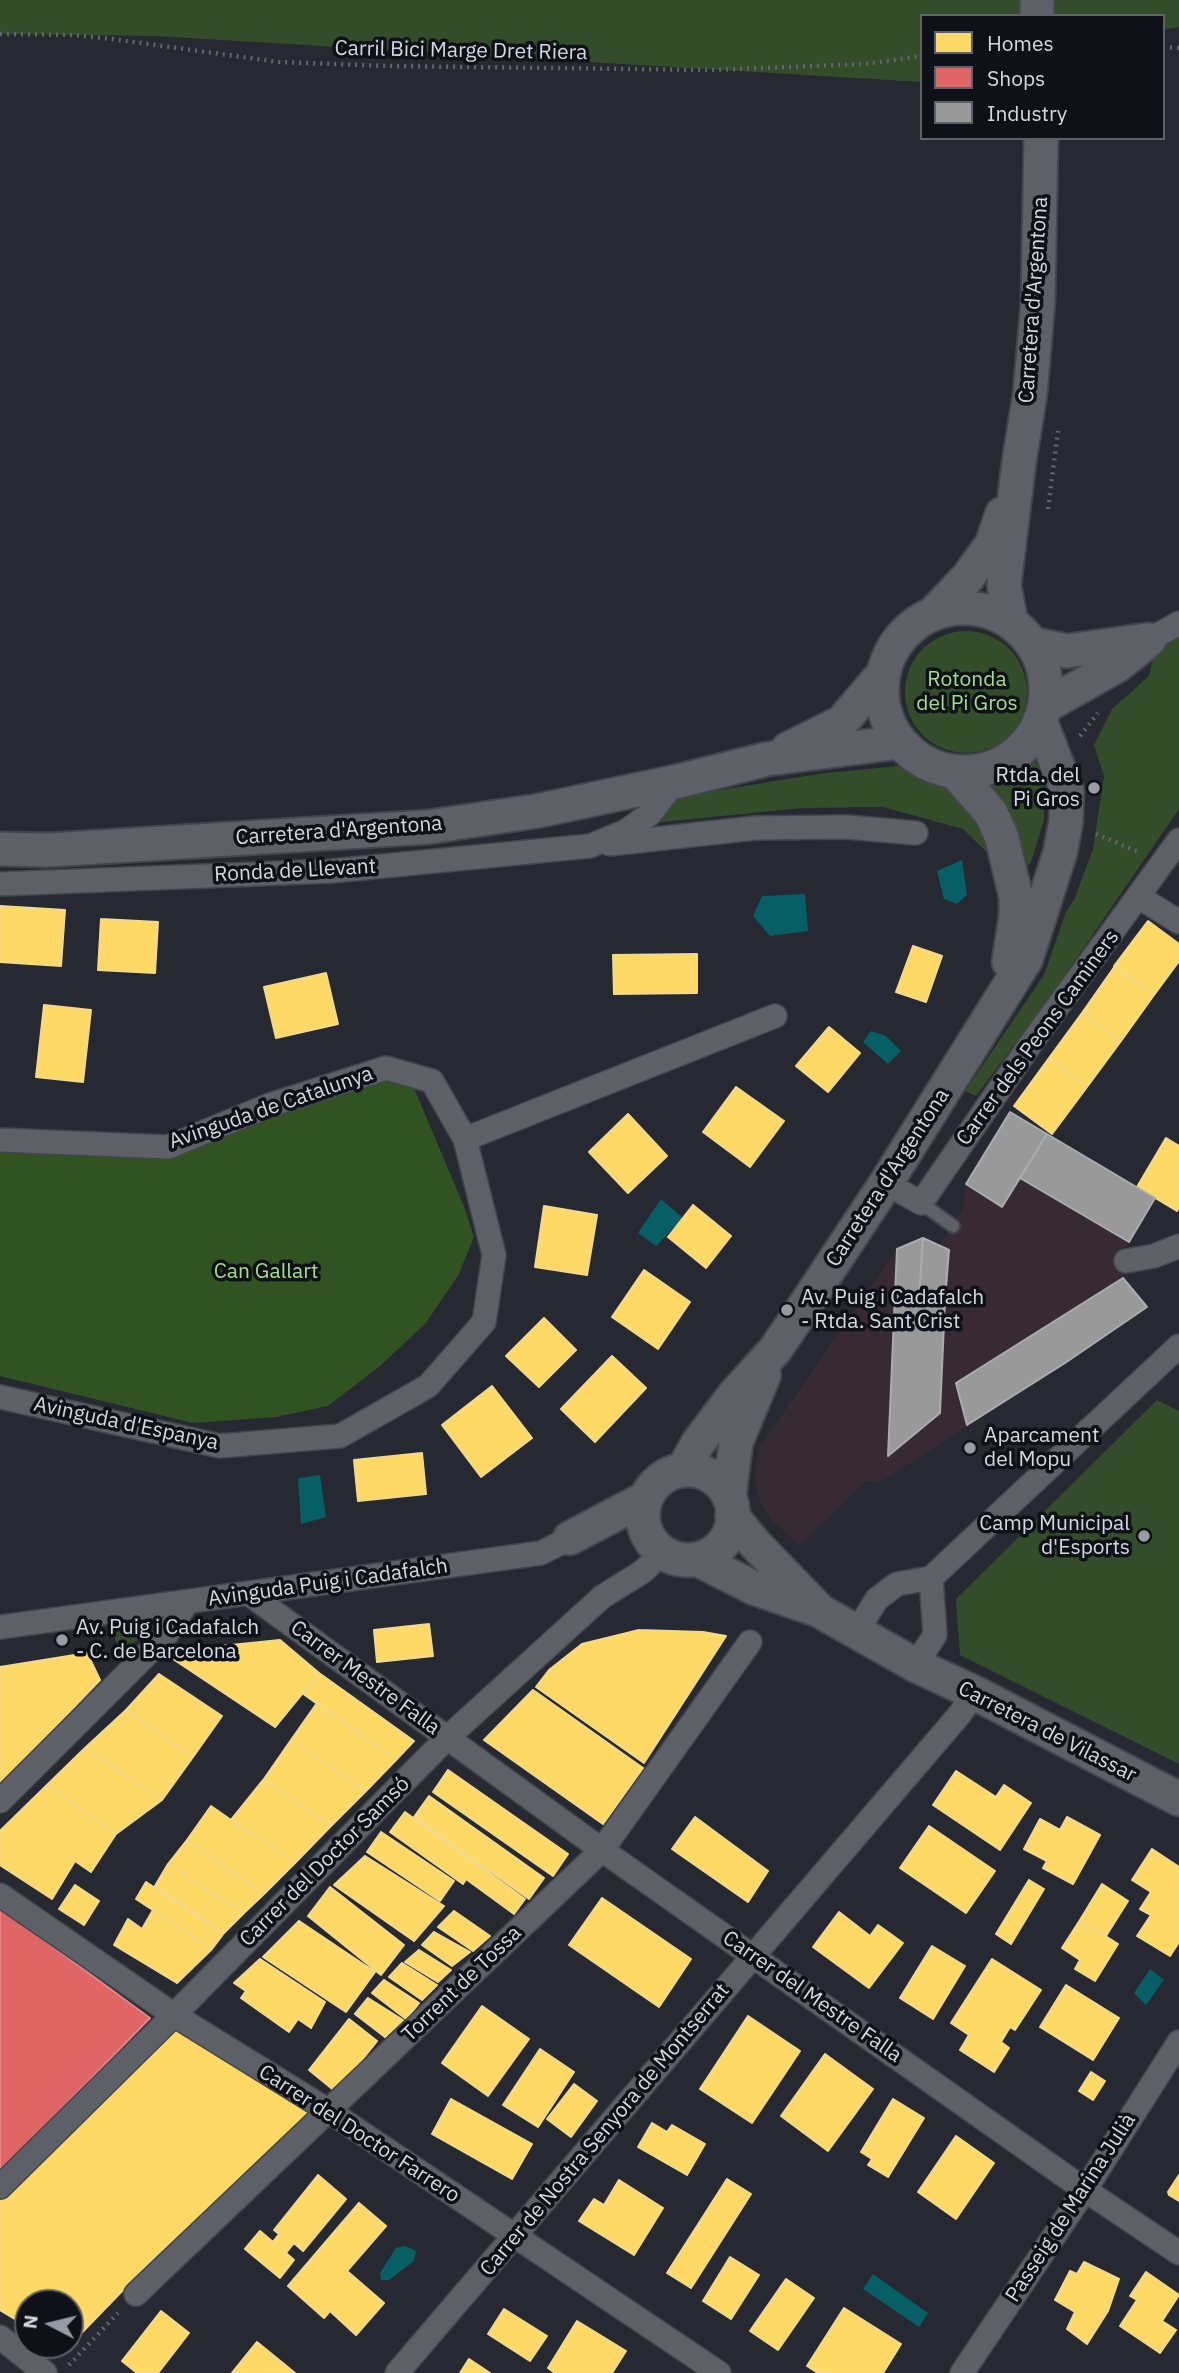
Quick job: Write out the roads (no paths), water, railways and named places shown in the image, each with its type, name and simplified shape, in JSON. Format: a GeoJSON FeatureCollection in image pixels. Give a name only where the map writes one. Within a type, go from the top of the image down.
{"type":"FeatureCollection","features":[{"type":"Feature","properties":{"kind":"street","name":"Carretera d'Argentona"},"geometry":{"type":"LineString","coordinates":[[1019,462],[1030,394],[1038,302],[1041,140]]}},
{"type":"Feature","properties":{"kind":"street"},"geometry":{"type":"LineString","coordinates":[[933,614],[968,577],[992,544],[1019,462]]}},
{"type":"Feature","properties":{"kind":"street"},"geometry":{"type":"LineString","coordinates":[[1019,462],[1004,585],[1022,634],[1045,674],[1042,713],[1024,746],[1005,762],[981,771],[956,772],[940,769],[925,763],[900,742],[884,710],[883,674],[900,637],[933,614],[967,607],[990,612],[1022,634],[1067,651],[1149,640]]}},
{"type":"Feature","properties":{"kind":"street"},"geometry":{"type":"LineString","coordinates":[[1042,713],[1118,665],[1149,640],[1179,623]]}},
{"type":"Feature","properties":{"kind":"street"},"geometry":{"type":"LineString","coordinates":[[767,759],[842,722],[883,674]]}},
{"type":"Feature","properties":{"kind":"street","name":"Carretera d'Argentona"},"geometry":{"type":"LineString","coordinates":[[683,1470],[705,1433],[735,1394],[775,1350],[886,1183],[1026,959],[1060,853],[1066,821],[1067,791],[1042,713]]}},
{"type":"Feature","properties":{"kind":"street"},"geometry":{"type":"LineString","coordinates":[[767,759],[900,742]]}},
{"type":"Feature","properties":{"kind":"street","name":"Carretera d'Argentona"},"geometry":{"type":"LineString","coordinates":[[0,849],[49,850],[428,827],[537,811],[675,782],[767,759]]}},
{"type":"Feature","properties":{"kind":"street","name":"Carretera d'Argentona"},"geometry":{"type":"LineString","coordinates":[[956,772],[991,813],[1002,838],[1012,876],[1016,915],[1010,956],[998,1004]]}},
{"type":"Feature","properties":{"kind":"street","name":"Ronda de Llevant"},"geometry":{"type":"LineString","coordinates":[[590,846],[626,831],[650,814],[675,782]]}},
{"type":"Feature","properties":{"kind":"street","name":"Ronda de Llevant"},"geometry":{"type":"LineString","coordinates":[[0,884],[332,871],[755,828],[847,827],[916,833]]}},
{"type":"Feature","properties":{"kind":"street","name":"Carrer dels Peons Caminers"},"geometry":{"type":"LineString","coordinates":[[921,1203],[1031,1042],[1179,840]]}},
{"type":"Feature","properties":{"kind":"street"},"geometry":{"type":"LineString","coordinates":[[1139,897],[1179,922]]}},
{"type":"Feature","properties":{"kind":"street"},"geometry":{"type":"LineString","coordinates":[[465,1139],[775,1016]]}},
{"type":"Feature","properties":{"kind":"street","name":"Avinguda de Catalunya"},"geometry":{"type":"LineString","coordinates":[[0,1140],[168,1147],[270,1105],[386,1068],[432,1082],[465,1139]]}},
{"type":"Feature","properties":{"kind":"street","name":"Avinguda d'Espanya"},"geometry":{"type":"LineString","coordinates":[[0,1397],[220,1446],[340,1436],[428,1386],[484,1322],[494,1255],[465,1139]]}},
{"type":"Feature","properties":{"kind":"street"},"geometry":{"type":"LineString","coordinates":[[886,1183],[921,1203]]}},
{"type":"Feature","properties":{"kind":"street"},"geometry":{"type":"LineString","coordinates":[[1126,1261],[1154,1256],[1179,1246]]}},
{"type":"Feature","properties":{"kind":"street"},"geometry":{"type":"LineString","coordinates":[[857,1631],[877,1599],[897,1584],[931,1578],[1179,1347]]}},
{"type":"Feature","properties":{"kind":"street","name":"Carretera d'Argentona"},"geometry":{"type":"LineString","coordinates":[[730,1506],[736,1442],[775,1350]]}},
{"type":"Feature","properties":{"kind":"street"},"geometry":{"type":"LineString","coordinates":[[657,1547],[646,1532],[643,1509],[646,1497],[657,1482],[683,1470],[710,1476],[724,1489],[730,1506],[756,1545],[818,1610]]}},
{"type":"Feature","properties":{"kind":"street"},"geometry":{"type":"LineString","coordinates":[[570,1538],[646,1497]]}},
{"type":"Feature","properties":{"kind":"street"},"geometry":{"type":"LineString","coordinates":[[570,1538],[657,1547],[680,1559],[697,1559],[722,1544],[731,1526],[730,1506]]}},
{"type":"Feature","properties":{"kind":"street","name":"Avinguda Puig i Cadafalch"},"geometry":{"type":"LineString","coordinates":[[0,1627],[541,1553],[570,1538]]}},
{"type":"Feature","properties":{"kind":"street","name":"Carrer del Doctor Samsó"},"geometry":{"type":"LineString","coordinates":[[0,2187],[447,1738],[602,1597],[642,1572],[657,1547]]}},
{"type":"Feature","properties":{"kind":"street"},"geometry":{"type":"LineString","coordinates":[[697,1559],[754,1588],[818,1610],[915,1665],[935,1635],[931,1578]]}},
{"type":"Feature","properties":{"kind":"street","name":"Carrer Mestre Falla"},"geometry":{"type":"LineString","coordinates":[[249,1594],[447,1738]]}},
{"type":"Feature","properties":{"kind":"street"},"geometry":{"type":"LineString","coordinates":[[0,1801],[167,1634],[187,1602]]}},
{"type":"Feature","properties":{"kind":"street","name":"Torrent de Tossa"},"geometry":{"type":"LineString","coordinates":[[136,2294],[602,1850],[750,1642]]}},
{"type":"Feature","properties":{"kind":"street","name":"Carretera de Vilassar"},"geometry":{"type":"LineString","coordinates":[[915,1665],[975,1693],[1179,1799]]}},
{"type":"Feature","properties":{"kind":"street","name":"Carrer de Nostra Senyora de Montserrat"},"geometry":{"type":"LineString","coordinates":[[397,2373],[960,1714],[975,1693]]}},
{"type":"Feature","properties":{"kind":"street","name":"Carrer del Mestre Falla"},"geometry":{"type":"LineString","coordinates":[[447,1738],[1085,2190],[1179,2253]]}},
{"type":"Feature","properties":{"kind":"street","name":"Carrer del Doctor Farrero"},"geometry":{"type":"LineString","coordinates":[[0,1895],[174,2015],[329,2112],[719,2373]]}},
{"type":"Feature","properties":{"kind":"street","name":"Passeig de Marina Julià"},"geometry":{"type":"LineString","coordinates":[[962,2373],[1085,2190],[1179,2042]]}},
{"type":"Feature","properties":{"kind":"street"},"geometry":{"type":"LineString","coordinates":[[0,2337],[45,2373]]}},
{"type":"Feature","properties":{"kind":"lane"},"geometry":{"type":"LineString","coordinates":[[921,1203],[953,1226]]}},
{"type":"Feature","properties":{"kind":"water"},"geometry":{"type":"Polygon","coordinates":[[[962,860],[967,895],[957,904],[944,899],[937,871],[962,860]]]}},
{"type":"Feature","properties":{"kind":"water"},"geometry":{"type":"Polygon","coordinates":[[[805,894],[808,931],[770,936],[753,916],[762,896],[805,894]]]}},
{"type":"Feature","properties":{"kind":"water"},"geometry":{"type":"Polygon","coordinates":[[[871,1031],[886,1036],[901,1051],[888,1064],[863,1042],[871,1031]]]}},
{"type":"Feature","properties":{"kind":"water"},"geometry":{"type":"Polygon","coordinates":[[[661,1199],[683,1218],[656,1246],[638,1233],[661,1199]]]}},
{"type":"Feature","properties":{"kind":"water"},"geometry":{"type":"Polygon","coordinates":[[[320,1475],[326,1517],[301,1524],[298,1478],[320,1475]]]}},
{"type":"Feature","properties":{"kind":"water"},"geometry":{"type":"Polygon","coordinates":[[[1150,1969],[1164,1980],[1146,2005],[1134,1993],[1150,1969]]]}},
{"type":"Feature","properties":{"kind":"water"},"geometry":{"type":"Polygon","coordinates":[[[405,2246],[416,2251],[414,2261],[389,2280],[381,2280],[380,2273],[396,2248],[405,2246]]]}},
{"type":"Feature","properties":{"kind":"water"},"geometry":{"type":"Polygon","coordinates":[[[873,2274],[928,2313],[919,2327],[863,2289],[873,2274]]]}},
{"type":"Feature","properties":{"kind":"place","name":"Rtda. del Pi Gros"},"geometry":{"type":"Point","coordinates":[1094,788]}},
{"type":"Feature","properties":{"kind":"place","name":"Av. Puig i Cadafalch - Rtda. Sant Crist"},"geometry":{"type":"Point","coordinates":[787,1310]}},
{"type":"Feature","properties":{"kind":"place","name":"Aparcament del Mopu"},"geometry":{"type":"Point","coordinates":[970,1448]}},
{"type":"Feature","properties":{"kind":"place","name":"Camp Municipal d'Esports"},"geometry":{"type":"Point","coordinates":[1144,1536]}},
{"type":"Feature","properties":{"kind":"place","name":"Av. Puig i Cadafalch - C. de Barcelona"},"geometry":{"type":"Point","coordinates":[62,1640]}},
{"type":"Feature","properties":{"kind":"park label","name":"Rotonda del Pi Gros"},"geometry":{"type":"Point","coordinates":[967,692]}},
{"type":"Feature","properties":{"kind":"park label","name":"Can Gallart"},"geometry":{"type":"Point","coordinates":[266,1272]}}]}
